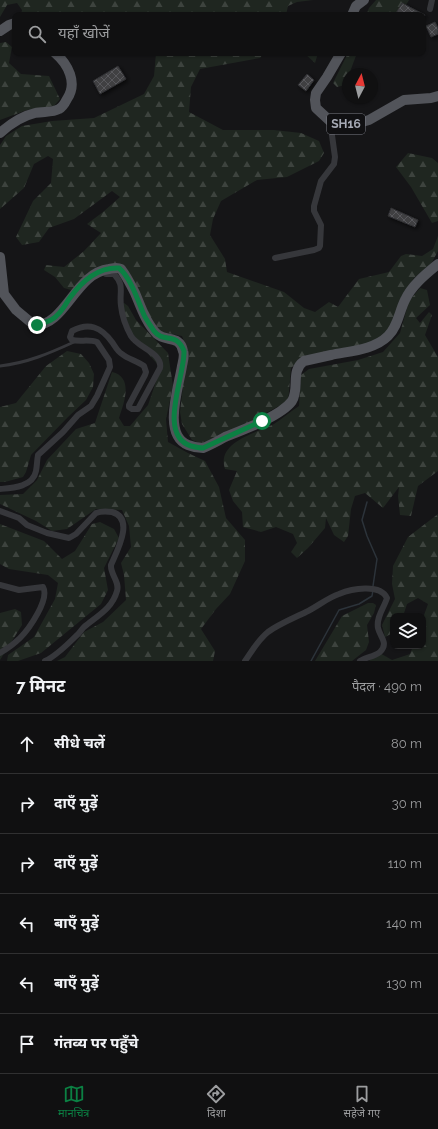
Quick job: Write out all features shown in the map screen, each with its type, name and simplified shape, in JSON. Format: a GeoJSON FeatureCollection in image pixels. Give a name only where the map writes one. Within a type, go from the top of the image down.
{"type":"FeatureCollection","features":[{"type":"Feature","properties":{"kind":"main road"},"geometry":{"type":"LineString","coordinates":[[353,12],[356,6],[364,0]]}},
{"type":"Feature","properties":{"kind":"main road"},"geometry":{"type":"LineString","coordinates":[[0,31],[12,24]]}},
{"type":"Feature","properties":{"kind":"main road"},"geometry":{"type":"LineString","coordinates":[[0,133],[26,116],[34,113],[54,111],[63,107],[70,95],[73,84],[64,62],[58,56]]}},
{"type":"Feature","properties":{"kind":"main road","name":"SH16"},"geometry":{"type":"LineString","coordinates":[[339,56],[316,92],[314,100],[316,108],[330,121],[355,124],[369,120],[404,100],[438,96]]}},
{"type":"Feature","properties":{"kind":"main road"},"geometry":{"type":"LineString","coordinates":[[0,257],[4,294],[16,310],[34,325],[52,320],[64,308],[80,287],[94,274],[105,269],[119,268],[128,280],[145,317],[156,333],[163,338],[175,340],[181,345],[184,355],[174,408],[174,425],[179,439],[187,444],[200,448],[262,421],[291,402],[294,396],[297,368],[304,361],[368,347],[381,342],[388,336],[394,326],[411,289],[438,264]]}},
{"type":"Feature","properties":{"kind":"street"},"geometry":{"type":"LineString","coordinates":[[430,9],[432,0]]}},
{"type":"Feature","properties":{"kind":"street"},"geometry":{"type":"LineString","coordinates":[[275,258],[314,250],[320,246],[322,225],[314,211],[314,206],[321,181],[334,164],[336,158],[330,121]]}},
{"type":"Feature","properties":{"kind":"street"},"geometry":{"type":"LineString","coordinates":[[0,489],[21,486],[34,477],[38,455],[63,432],[78,415],[91,406],[98,396],[110,367],[109,360],[97,342],[92,340],[72,340],[70,337],[72,331],[85,326],[91,326],[106,334],[122,355],[144,366],[146,372],[145,375],[129,406],[132,409],[138,409],[160,368],[160,361],[158,358],[134,340],[129,332],[121,306],[121,283],[114,274],[108,274],[92,280],[80,287]]}},
{"type":"Feature","properties":{"kind":"street"},"geometry":{"type":"LineString","coordinates":[[0,511],[19,518],[35,528],[65,538],[72,537],[76,534],[96,513],[99,512],[107,511],[116,513],[124,524],[124,531],[111,565],[118,588],[109,606],[102,614],[84,627],[76,637],[56,654],[50,659],[44,661]]}},
{"type":"Feature","properties":{"kind":"street"},"geometry":{"type":"LineString","coordinates":[[0,585],[19,590],[41,587],[45,590],[41,608],[22,636],[0,653]]}},
{"type":"Feature","properties":{"kind":"street"},"geometry":{"type":"LineString","coordinates":[[245,661],[260,640],[271,630],[338,594],[367,589],[377,590],[383,592],[387,598],[381,610],[378,625],[378,630],[383,638],[384,646],[380,652],[360,661]]}},
{"type":"Feature","properties":{"kind":"lane"},"geometry":{"type":"LineString","coordinates":[[0,366],[14,364],[45,355],[76,341]]}},
{"type":"Feature","properties":{"kind":"green space"},"geometry":{"type":"Polygon","coordinates":[[[0,0],[313,0],[297,2],[288,6],[287,12],[22,12],[22,10],[17,3],[7,5],[0,17],[0,0]]]}},
{"type":"Feature","properties":{"kind":"green space"},"geometry":{"type":"Polygon","coordinates":[[[376,0],[409,0],[402,12],[367,12],[376,0]]]}},
{"type":"Feature","properties":{"kind":"green space"},"geometry":{"type":"Polygon","coordinates":[[[6,42],[12,47],[9,63],[21,74],[49,76],[60,99],[54,106],[27,110],[0,120],[0,43],[6,42]]]}},
{"type":"Feature","properties":{"kind":"green space"},"geometry":{"type":"Polygon","coordinates":[[[156,56],[262,56],[260,58],[200,69],[191,87],[189,112],[223,130],[274,130],[301,133],[319,141],[324,153],[319,161],[287,177],[257,180],[221,201],[213,219],[210,235],[225,259],[227,272],[284,292],[304,308],[315,312],[329,302],[338,307],[359,279],[389,272],[401,256],[406,254],[422,256],[433,249],[438,236],[438,251],[431,264],[414,278],[402,296],[392,325],[385,335],[362,346],[298,362],[291,368],[288,403],[277,407],[211,442],[199,443],[192,440],[182,424],[180,412],[185,368],[189,353],[182,336],[162,332],[148,317],[119,266],[87,277],[71,290],[64,288],[55,277],[44,270],[46,265],[64,267],[84,251],[101,233],[87,224],[120,197],[112,191],[74,219],[49,228],[39,242],[22,245],[16,237],[33,201],[51,183],[53,159],[48,156],[34,164],[24,188],[0,209],[0,145],[6,136],[22,126],[52,121],[94,118],[144,94],[154,76],[156,56]]]}},
{"type":"Feature","properties":{"kind":"green space"},"geometry":{"type":"Polygon","coordinates":[[[307,56],[317,56],[315,63],[307,56]]]}},
{"type":"Feature","properties":{"kind":"green space"},"geometry":{"type":"Polygon","coordinates":[[[346,56],[356,56],[351,68],[342,68],[342,86],[337,87],[333,83],[346,56]]]}},
{"type":"Feature","properties":{"kind":"green space"},"geometry":{"type":"Polygon","coordinates":[[[408,153],[432,158],[438,163],[438,221],[432,223],[411,187],[396,167],[408,153]]]}},
{"type":"Feature","properties":{"kind":"green space"},"geometry":{"type":"Polygon","coordinates":[[[420,288],[427,290],[430,305],[416,318],[420,323],[429,312],[432,315],[425,335],[438,357],[438,471],[418,486],[411,516],[400,515],[398,496],[399,487],[383,508],[365,493],[355,496],[351,509],[348,536],[344,542],[334,535],[326,518],[325,528],[308,548],[297,558],[291,552],[297,543],[293,534],[276,527],[261,532],[243,527],[242,512],[233,501],[229,490],[237,471],[225,469],[224,460],[226,452],[239,440],[274,424],[299,406],[301,375],[309,369],[358,360],[383,352],[400,333],[409,301],[420,288]]]}},
{"type":"Feature","properties":{"kind":"green space"},"geometry":{"type":"Polygon","coordinates":[[[124,303],[128,306],[136,320],[168,353],[173,386],[166,419],[168,442],[205,461],[219,487],[226,518],[245,540],[245,561],[230,594],[216,609],[201,629],[215,651],[213,661],[57,661],[65,657],[84,632],[103,622],[126,600],[124,575],[121,563],[131,547],[129,526],[122,510],[96,509],[67,529],[52,531],[36,521],[0,504],[0,495],[23,494],[37,480],[47,460],[76,429],[95,423],[112,372],[119,375],[123,379],[125,385],[125,398],[119,418],[124,426],[130,426],[148,405],[158,376],[158,365],[132,335],[121,304],[124,303]]]}},
{"type":"Feature","properties":{"kind":"green space"},"geometry":{"type":"Polygon","coordinates":[[[67,351],[81,354],[89,363],[94,374],[93,387],[86,400],[31,455],[23,477],[0,482],[0,407],[16,403],[46,366],[67,351]]]}},
{"type":"Feature","properties":{"kind":"green space"},"geometry":{"type":"Polygon","coordinates":[[[438,514],[438,661],[369,661],[378,652],[392,660],[410,654],[412,649],[426,649],[426,613],[425,613],[428,604],[418,598],[407,604],[404,613],[390,613],[390,634],[385,637],[382,625],[395,599],[392,584],[393,566],[408,537],[438,514]]]}},
{"type":"Feature","properties":{"kind":"green space"},"geometry":{"type":"Polygon","coordinates":[[[100,522],[114,529],[119,538],[104,568],[108,590],[101,604],[41,653],[18,661],[7,661],[8,655],[34,637],[55,599],[58,583],[48,575],[9,569],[0,564],[0,524],[44,541],[62,559],[75,551],[92,524],[100,522]]]}},
{"type":"Feature","properties":{"kind":"green space"},"geometry":{"type":"Polygon","coordinates":[[[368,603],[373,603],[376,605],[374,613],[367,625],[369,642],[366,650],[352,661],[315,661],[342,616],[368,603]]]}},
{"type":"Feature","properties":{"kind":"green space"},"geometry":{"type":"Polygon","coordinates":[[[15,609],[21,612],[22,625],[0,660],[0,613],[15,609]]]}},
{"type":"Feature","properties":{"kind":"building"},"geometry":{"type":"Polygon","coordinates":[[[402,3],[419,12],[397,12],[402,3]]]}},
{"type":"Feature","properties":{"kind":"building"},"geometry":{"type":"Polygon","coordinates":[[[435,22],[438,28],[438,34],[431,37],[426,26],[435,22]]]}},
{"type":"Feature","properties":{"kind":"building"},"geometry":{"type":"Polygon","coordinates":[[[118,66],[126,79],[100,94],[93,81],[118,66]]]}},
{"type":"Feature","properties":{"kind":"building"},"geometry":{"type":"Polygon","coordinates":[[[307,74],[314,80],[306,91],[298,85],[307,74]]]}},
{"type":"Feature","properties":{"kind":"building"},"geometry":{"type":"Polygon","coordinates":[[[391,208],[418,220],[415,227],[388,216],[391,208]]]}},
{"type":"Feature","properties":{"kind":"waterway"},"geometry":{"type":"LineString","coordinates":[[367,502],[362,520],[377,559],[373,586]]}},
{"type":"Feature","properties":{"kind":"waterway"},"geometry":{"type":"LineString","coordinates":[[311,661],[339,610],[359,604],[372,596],[373,590]]}},
{"type":"Feature","properties":{"kind":"route"},"geometry":{"type":"LineString","coordinates":[[37,325],[52,320],[64,308],[70,298],[80,287],[94,274],[105,269],[119,268],[135,292],[145,317],[156,333],[163,338],[178,341],[184,351],[180,382],[174,408],[174,425],[179,439],[187,444],[203,448],[262,421]]}}]}
